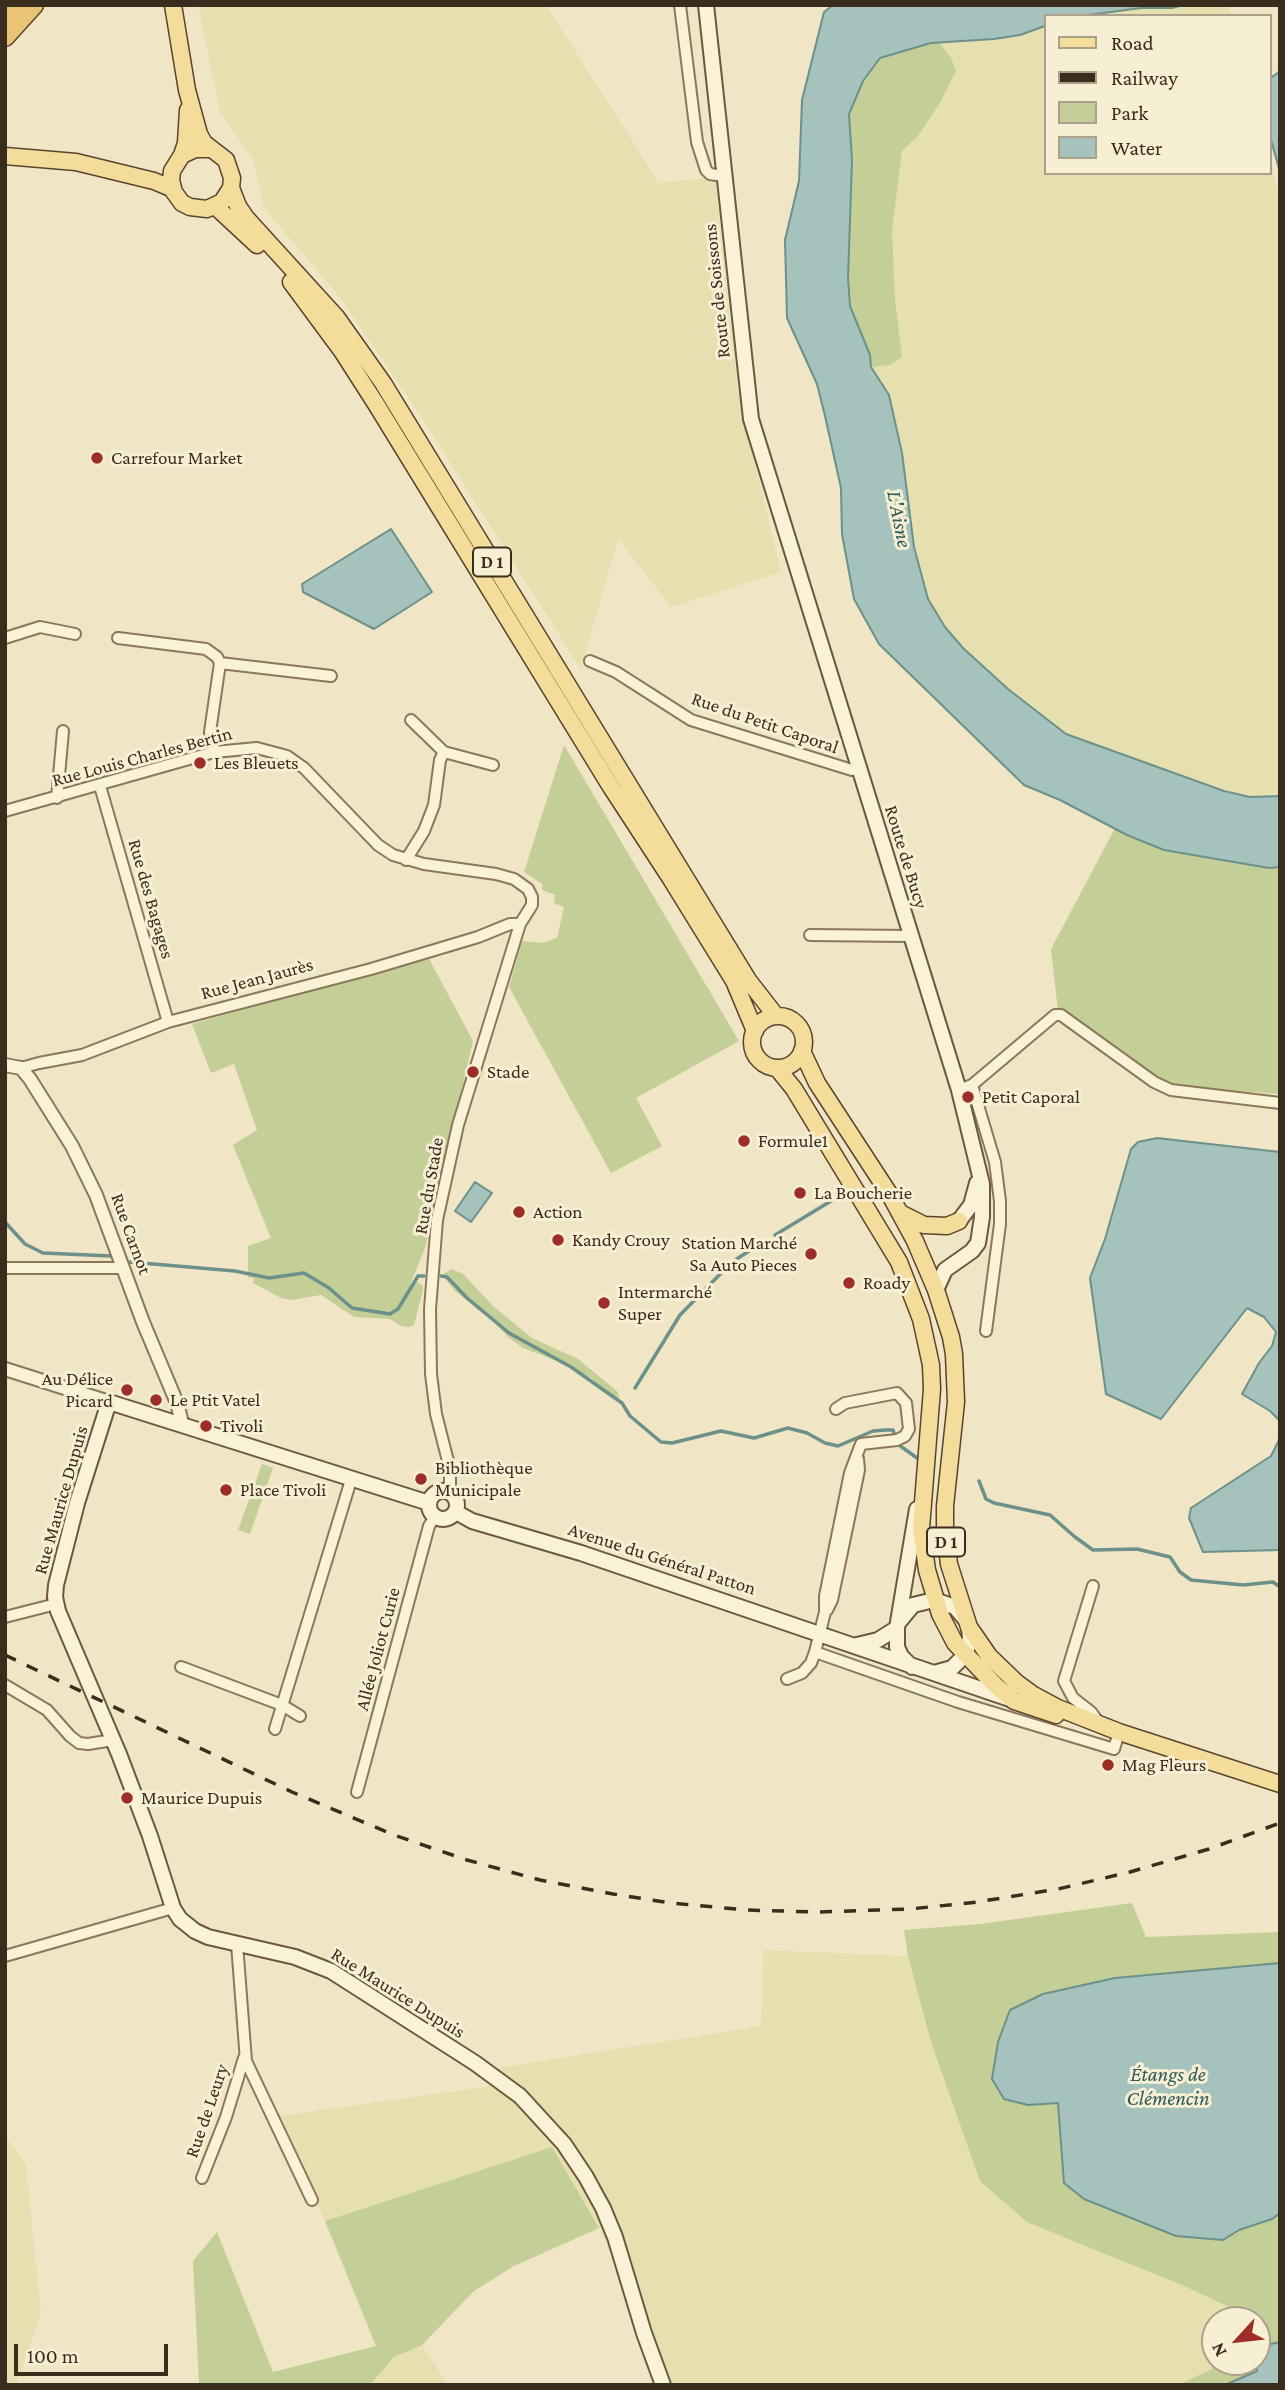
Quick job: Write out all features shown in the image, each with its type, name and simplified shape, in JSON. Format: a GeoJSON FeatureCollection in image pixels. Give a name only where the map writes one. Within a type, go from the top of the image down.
{"type":"FeatureCollection","features":[{"type":"Feature","properties":{"kind":"highway"},"geometry":{"type":"LineString","coordinates":[[5,17],[15,5]]}},
{"type":"Feature","properties":{"kind":"highway"},"geometry":{"type":"LineString","coordinates":[[5,37],[34,5]]}},
{"type":"Feature","properties":{"kind":"main road"},"geometry":{"type":"LineString","coordinates":[[5,156],[76,162],[154,181],[173,189],[183,203],[199,209],[222,202],[231,188],[232,178],[226,160],[211,149],[199,134],[187,90],[173,5]]}},
{"type":"Feature","properties":{"kind":"main road","name":"Route de Soissons"},"geometry":{"type":"LineString","coordinates":[[706,5],[751,419],[795,566]]}},
{"type":"Feature","properties":{"kind":"main road"},"geometry":{"type":"LineString","coordinates":[[173,189],[172,171],[186,144],[187,90]]}},
{"type":"Feature","properties":{"kind":"main road"},"geometry":{"type":"LineString","coordinates":[[182,155],[195,149],[211,149]]}},
{"type":"Feature","properties":{"kind":"main road","name":"D 1"},"geometry":{"type":"LineString","coordinates":[[231,188],[246,218],[337,318],[383,383],[748,980],[776,1016]]}},
{"type":"Feature","properties":{"kind":"main road","name":"D 1"},"geometry":{"type":"LineString","coordinates":[[215,206],[250,238],[289,280],[342,351],[734,981],[755,1031]]}},
{"type":"Feature","properties":{"kind":"main road","name":"Route de Bucy"},"geometry":{"type":"LineString","coordinates":[[795,566],[911,936],[965,1088],[982,1184],[978,1243],[972,1251],[945,1270],[936,1290]]}},
{"type":"Feature","properties":{"kind":"main road"},"geometry":{"type":"LineString","coordinates":[[776,1016],[785,1017],[799,1026],[803,1034],[802,1051],[793,1063],[778,1068],[762,1062],[753,1049],[755,1031],[767,1018],[776,1016]]}},
{"type":"Feature","properties":{"kind":"main road","name":"D 1"},"geometry":{"type":"LineString","coordinates":[[802,1051],[817,1083],[900,1213],[936,1290],[954,1354],[956,1402],[945,1528],[949,1564],[967,1623],[989,1656],[1032,1694],[1119,1732],[1280,1784]]}},
{"type":"Feature","properties":{"kind":"main road","name":"D 1"},"geometry":{"type":"LineString","coordinates":[[778,1068],[840,1163],[899,1262],[911,1290],[931,1364],[931,1410],[921,1528],[934,1600],[948,1630],[981,1673],[1014,1701],[1050,1714],[1099,1724]]}},
{"type":"Feature","properties":{"kind":"main road","name":"Route de Bucy"},"geometry":{"type":"LineString","coordinates":[[959,1222],[966,1214],[975,1194],[978,1160]]}},
{"type":"Feature","properties":{"kind":"main road"},"geometry":{"type":"LineString","coordinates":[[900,1213],[924,1225],[947,1226],[959,1222]]}},
{"type":"Feature","properties":{"kind":"main road"},"geometry":{"type":"LineString","coordinates":[[109,1402],[351,1480],[432,1509],[444,1519],[456,1512],[455,1498],[448,1492],[438,1492],[432,1509]]}},
{"type":"Feature","properties":{"kind":"main road","name":"Rue Maurice Dupuis"},"geometry":{"type":"LineString","coordinates":[[109,1402],[77,1503],[56,1585],[56,1604],[147,1828],[173,1908],[184,1923],[202,1935],[295,1957],[331,1971],[475,2063],[520,2096],[545,2121],[586,2177],[603,2208],[663,2385]]}},
{"type":"Feature","properties":{"kind":"main road"},"geometry":{"type":"LineString","coordinates":[[923,1484],[910,1542],[897,1647],[901,1656],[913,1668],[1014,1701]]}},
{"type":"Feature","properties":{"kind":"main road","name":"Avenue du Général Patton"},"geometry":{"type":"LineString","coordinates":[[456,1512],[472,1521],[581,1553],[856,1645],[913,1668]]}},
{"type":"Feature","properties":{"kind":"main road"},"geometry":{"type":"LineString","coordinates":[[856,1645],[878,1640],[898,1625],[913,1605],[923,1601],[934,1600],[955,1607],[967,1623],[970,1639],[965,1655],[952,1668],[933,1674]]}},
{"type":"Feature","properties":{"kind":"street"},"geometry":{"type":"LineString","coordinates":[[680,5],[698,142],[706,170],[710,174],[723,176]]}},
{"type":"Feature","properties":{"kind":"street"},"geometry":{"type":"LineString","coordinates":[[5,638],[40,627],[75,634]]}},
{"type":"Feature","properties":{"kind":"street"},"geometry":{"type":"LineString","coordinates":[[118,638],[206,649],[217,657],[220,663],[209,732],[214,752]]}},
{"type":"Feature","properties":{"kind":"street","name":"Rue du Petit Caporal"},"geometry":{"type":"LineString","coordinates":[[590,661],[616,672],[691,720],[852,770],[858,768]]}},
{"type":"Feature","properties":{"kind":"street"},"geometry":{"type":"LineString","coordinates":[[220,663],[331,676]]}},
{"type":"Feature","properties":{"kind":"street"},"geometry":{"type":"LineString","coordinates":[[411,720],[444,752],[493,765]]}},
{"type":"Feature","properties":{"kind":"street"},"geometry":{"type":"LineString","coordinates":[[57,798],[63,731]]}},
{"type":"Feature","properties":{"kind":"street","name":"Rue Louis Charles Bertin"},"geometry":{"type":"LineString","coordinates":[[5,811],[214,752],[257,748],[287,756],[304,768],[378,845],[406,860],[496,874],[523,884],[532,897]]}},
{"type":"Feature","properties":{"kind":"street"},"geometry":{"type":"LineString","coordinates":[[406,860],[424,831],[434,805],[440,760],[444,752]]}},
{"type":"Feature","properties":{"kind":"street","name":"Rue des Bagages"},"geometry":{"type":"LineString","coordinates":[[100,786],[168,1022]]}},
{"type":"Feature","properties":{"kind":"street","name":"Rue du Stade"},"geometry":{"type":"LineString","coordinates":[[448,1492],[450,1469],[436,1414],[431,1374],[430,1309],[437,1220],[458,1125],[520,925],[532,905],[532,897]]}},
{"type":"Feature","properties":{"kind":"street","name":"Rue Jean Jaurès"},"geometry":{"type":"LineString","coordinates":[[5,1065],[21,1068],[39,1062],[82,1055],[168,1022],[371,969],[478,937],[510,924],[520,925]]}},
{"type":"Feature","properties":{"kind":"street"},"geometry":{"type":"LineString","coordinates":[[810,934],[911,936]]}},
{"type":"Feature","properties":{"kind":"street"},"geometry":{"type":"LineString","coordinates":[[965,1088],[1055,1015],[1061,1015],[1154,1082],[1171,1090],[1280,1103]]}},
{"type":"Feature","properties":{"kind":"street","name":"Rue Carnot"},"geometry":{"type":"LineString","coordinates":[[21,1068],[72,1146],[96,1195],[177,1403],[180,1425]]}},
{"type":"Feature","properties":{"kind":"street","name":"Route de Bucy"},"geometry":{"type":"LineString","coordinates":[[965,1088],[995,1162],[1000,1201],[1000,1224],[986,1331]]}},
{"type":"Feature","properties":{"kind":"street"},"geometry":{"type":"LineString","coordinates":[[5,1268],[123,1268]]}},
{"type":"Feature","properties":{"kind":"street"},"geometry":{"type":"LineString","coordinates":[[5,1369],[109,1402]]}},
{"type":"Feature","properties":{"kind":"street"},"geometry":{"type":"LineString","coordinates":[[787,1679],[802,1673],[811,1664],[825,1612],[832,1600],[859,1470],[861,1444],[897,1440],[905,1436],[909,1429],[903,1397],[897,1393],[845,1403],[836,1409]]}},
{"type":"Feature","properties":{"kind":"street"},"geometry":{"type":"LineString","coordinates":[[275,1729],[351,1480]]}},
{"type":"Feature","properties":{"kind":"street","name":"Allée Joliot Curie"},"geometry":{"type":"LineString","coordinates":[[357,1791],[432,1509]]}},
{"type":"Feature","properties":{"kind":"street"},"geometry":{"type":"LineString","coordinates":[[1093,1586],[1064,1681],[1073,1698],[1091,1712],[1099,1724]]}},
{"type":"Feature","properties":{"kind":"street"},"geometry":{"type":"LineString","coordinates":[[5,1617],[56,1604]]}},
{"type":"Feature","properties":{"kind":"street"},"geometry":{"type":"LineString","coordinates":[[815,1652],[958,1702],[1114,1749],[1119,1732]]}},
{"type":"Feature","properties":{"kind":"street"},"geometry":{"type":"LineString","coordinates":[[181,1667],[282,1705],[300,1716]]}},
{"type":"Feature","properties":{"kind":"street"},"geometry":{"type":"LineString","coordinates":[[5,1685],[47,1710],[79,1743],[113,1740]]}},
{"type":"Feature","properties":{"kind":"street"},"geometry":{"type":"LineString","coordinates":[[5,1956],[173,1908]]}},
{"type":"Feature","properties":{"kind":"street"},"geometry":{"type":"LineString","coordinates":[[237,1944],[245,2055],[312,2200]]}},
{"type":"Feature","properties":{"kind":"street","name":"Rue de Leury"},"geometry":{"type":"LineString","coordinates":[[202,2178],[226,2118],[245,2055]]}},
{"type":"Feature","properties":{"kind":"shaded area"},"geometry":{"type":"Polygon","coordinates":[[[198,5],[546,5],[659,183],[715,177],[738,393],[781,572],[671,607],[618,539],[581,669],[418,412],[339,296],[264,208],[253,159],[220,112],[198,5]]]}},
{"type":"Feature","properties":{"kind":"shaded area"},"geometry":{"type":"Polygon","coordinates":[[[905,5],[1228,5],[1230,14],[1044,14],[1044,175],[1271,175],[1271,166],[1280,198],[1280,835],[1206,834],[874,602],[831,91],[905,5]]]}},
{"type":"Feature","properties":{"kind":"shaded area"},"geometry":{"type":"Polygon","coordinates":[[[764,1950],[908,1956],[931,2042],[1184,2286],[1228,2306],[1201,2306],[1201,2374],[1178,2385],[669,2385],[599,2228],[552,2147],[325,2221],[280,2116],[512,2083],[498,2068],[761,2026],[764,1950]]]}},
{"type":"Feature","properties":{"kind":"shaded area"},"geometry":{"type":"Polygon","coordinates":[[[5,2136],[26,2164],[41,2313],[16,2385],[5,2385],[5,2136]]]}},
{"type":"Feature","properties":{"kind":"shaded area"},"geometry":{"type":"Polygon","coordinates":[[[422,2345],[448,2385],[370,2385],[394,2357],[422,2345]]]}},
{"type":"Feature","properties":{"kind":"green space"},"geometry":{"type":"Polygon","coordinates":[[[939,42],[951,58],[956,71],[941,101],[918,136],[902,151],[892,231],[895,299],[902,357],[890,365],[871,367],[870,355],[850,306],[848,278],[852,161],[849,114],[863,81],[880,58],[939,42]]]}},
{"type":"Feature","properties":{"kind":"green space"},"geometry":{"type":"Polygon","coordinates":[[[564,745],[739,1041],[636,1098],[662,1146],[611,1173],[509,987],[522,941],[542,943],[557,938],[564,907],[554,903],[555,895],[542,890],[542,884],[524,872],[564,745]]]}},
{"type":"Feature","properties":{"kind":"green space"},"geometry":{"type":"Polygon","coordinates":[[[1122,815],[1280,835],[1280,1094],[1167,1086],[1058,1011],[1051,949],[1122,815]]]}},
{"type":"Feature","properties":{"kind":"green space"},"geometry":{"type":"Polygon","coordinates":[[[428,957],[473,1041],[425,1248],[410,1285],[415,1281],[422,1285],[423,1290],[414,1325],[401,1326],[390,1319],[354,1317],[321,1295],[291,1300],[281,1298],[253,1283],[254,1278],[248,1278],[248,1246],[271,1238],[233,1145],[257,1130],[234,1064],[211,1073],[192,1024],[428,957]]]}},
{"type":"Feature","properties":{"kind":"green space"},"geometry":{"type":"Polygon","coordinates":[[[452,1269],[463,1274],[493,1306],[532,1338],[578,1359],[618,1392],[619,1398],[616,1399],[591,1378],[565,1364],[523,1348],[508,1337],[493,1321],[455,1291],[442,1275],[452,1269]]]}},
{"type":"Feature","properties":{"kind":"green space"},"geometry":{"type":"Polygon","coordinates":[[[262,1464],[273,1468],[250,1534],[238,1530],[262,1464]]]}},
{"type":"Feature","properties":{"kind":"green space"},"geometry":{"type":"Polygon","coordinates":[[[1132,1903],[1146,1937],[1280,1932],[1280,2385],[1178,2385],[1201,2374],[1271,2376],[1271,2306],[1227,2306],[1027,2222],[980,2181],[931,2042],[908,1956],[904,1930],[980,1924],[1132,1903]]]}},
{"type":"Feature","properties":{"kind":"green space"},"geometry":{"type":"Polygon","coordinates":[[[552,2147],[599,2228],[514,2266],[474,2291],[422,2345],[394,2357],[370,2385],[199,2385],[193,2261],[217,2232],[273,2372],[376,2346],[325,2221],[552,2147]]]}},
{"type":"Feature","properties":{"kind":"water","name":"L'Aisne"},"geometry":{"type":"Polygon","coordinates":[[[833,5],[1184,5],[1096,14],[1044,14],[1044,26],[1020,35],[931,43],[880,58],[863,81],[849,114],[852,161],[848,278],[850,306],[870,355],[871,367],[889,395],[902,453],[914,547],[928,599],[945,627],[963,648],[1008,689],[1066,734],[1224,791],[1250,797],[1280,796],[1280,867],[1269,868],[1164,850],[1024,785],[879,644],[854,599],[842,534],[841,488],[825,416],[817,384],[787,318],[785,240],[799,181],[802,100],[824,12],[833,5]]]}},
{"type":"Feature","properties":{"kind":"water"},"geometry":{"type":"Polygon","coordinates":[[[1280,73],[1280,172],[1271,140],[1271,78],[1280,73]]]}},
{"type":"Feature","properties":{"kind":"water"},"geometry":{"type":"Polygon","coordinates":[[[391,529],[432,592],[374,629],[303,592],[302,584],[391,529]]]}},
{"type":"Feature","properties":{"kind":"water"},"geometry":{"type":"Polygon","coordinates":[[[1157,1138],[1280,1152],[1280,1421],[1270,1411],[1242,1394],[1272,1346],[1276,1332],[1264,1317],[1247,1308],[1161,1419],[1106,1394],[1090,1278],[1105,1239],[1131,1149],[1138,1142],[1157,1138]]]}},
{"type":"Feature","properties":{"kind":"water"},"geometry":{"type":"Polygon","coordinates":[[[475,1182],[492,1193],[471,1222],[455,1211],[475,1182]]]}},
{"type":"Feature","properties":{"kind":"water"},"geometry":{"type":"Polygon","coordinates":[[[1280,1438],[1280,1550],[1203,1552],[1189,1518],[1191,1508],[1271,1456],[1280,1438]]]}},
{"type":"Feature","properties":{"kind":"water","name":"Étangs de Clémencin"},"geometry":{"type":"Polygon","coordinates":[[[1280,1963],[1280,2213],[1272,2219],[1239,2230],[1223,2240],[1176,2236],[1084,2199],[1064,2183],[1058,2103],[1028,2105],[1004,2099],[992,2079],[998,2042],[1010,2010],[1043,1994],[1115,1978],[1280,1963]]]}},
{"type":"Feature","properties":{"kind":"water"},"geometry":{"type":"Polygon","coordinates":[[[1280,2342],[1280,2385],[1225,2385],[1246,2376],[1271,2376],[1271,2344],[1280,2342]]]}},
{"type":"Feature","properties":{"kind":"waterway"},"geometry":{"type":"LineString","coordinates":[[775,1235],[831,1201]]}},
{"type":"Feature","properties":{"kind":"waterway"},"geometry":{"type":"LineString","coordinates":[[5,1222],[25,1244],[43,1253],[111,1256]]}},
{"type":"Feature","properties":{"kind":"waterway"},"geometry":{"type":"LineString","coordinates":[[635,1388],[680,1315],[732,1262],[757,1246]]}},
{"type":"Feature","properties":{"kind":"waterway"},"geometry":{"type":"LineString","coordinates":[[130,1262],[235,1271],[269,1278],[304,1273],[329,1288],[352,1308],[390,1314],[398,1309],[418,1276],[424,1276]]}},
{"type":"Feature","properties":{"kind":"waterway"},"geometry":{"type":"LineString","coordinates":[[441,1276],[447,1277],[467,1298],[509,1333],[571,1367],[622,1403],[630,1416],[661,1442],[672,1443],[721,1431],[754,1438],[788,1428],[838,1446],[873,1431],[893,1430],[894,1433]]}},
{"type":"Feature","properties":{"kind":"waterway"},"geometry":{"type":"LineString","coordinates":[[899,1445],[917,1458]]}},
{"type":"Feature","properties":{"kind":"waterway"},"geometry":{"type":"LineString","coordinates":[[979,1481],[986,1499],[1050,1515],[1093,1550],[1137,1549],[1170,1557],[1180,1572],[1191,1580],[1243,1585],[1273,1582],[1280,1587]]}},
{"type":"Feature","properties":{"kind":"railway"},"geometry":{"type":"LineString","coordinates":[[5,1655],[292,1792],[394,1835],[467,1860],[540,1880],[671,1903],[746,1910],[817,1912],[910,1909],[977,1902],[1058,1889],[1130,1872],[1209,1849],[1280,1823]]}},
{"type":"Feature","properties":{"kind":"place","name":"Carrefour Market"},"geometry":{"type":"Point","coordinates":[97,458]}},
{"type":"Feature","properties":{"kind":"place","name":"Les Bleuets"},"geometry":{"type":"Point","coordinates":[200,763]}},
{"type":"Feature","properties":{"kind":"place","name":"Stade"},"geometry":{"type":"Point","coordinates":[473,1072]}},
{"type":"Feature","properties":{"kind":"place","name":"Petit Caporal"},"geometry":{"type":"Point","coordinates":[968,1097]}},
{"type":"Feature","properties":{"kind":"place","name":"Formule1"},"geometry":{"type":"Point","coordinates":[744,1141]}},
{"type":"Feature","properties":{"kind":"place","name":"La Boucherie"},"geometry":{"type":"Point","coordinates":[800,1193]}},
{"type":"Feature","properties":{"kind":"place","name":"Action"},"geometry":{"type":"Point","coordinates":[519,1212]}},
{"type":"Feature","properties":{"kind":"place","name":"Kandy Crouy"},"geometry":{"type":"Point","coordinates":[558,1240]}},
{"type":"Feature","properties":{"kind":"place","name":"Station Marché Sa Auto Pieces"},"geometry":{"type":"Point","coordinates":[811,1254]}},
{"type":"Feature","properties":{"kind":"place","name":"Roady"},"geometry":{"type":"Point","coordinates":[849,1283]}},
{"type":"Feature","properties":{"kind":"place","name":"Intermarché Super"},"geometry":{"type":"Point","coordinates":[604,1303]}},
{"type":"Feature","properties":{"kind":"place","name":"Au Délice Picard"},"geometry":{"type":"Point","coordinates":[127,1390]}},
{"type":"Feature","properties":{"kind":"place","name":"Le Ptit Vatel"},"geometry":{"type":"Point","coordinates":[156,1400]}},
{"type":"Feature","properties":{"kind":"place","name":"Tivoli"},"geometry":{"type":"Point","coordinates":[206,1426]}},
{"type":"Feature","properties":{"kind":"place","name":"Bibliothèque Municipale"},"geometry":{"type":"Point","coordinates":[421,1479]}},
{"type":"Feature","properties":{"kind":"place","name":"Place Tivoli"},"geometry":{"type":"Point","coordinates":[226,1490]}},
{"type":"Feature","properties":{"kind":"place","name":"Mag Fleurs"},"geometry":{"type":"Point","coordinates":[1108,1765]}},
{"type":"Feature","properties":{"kind":"place","name":"Maurice Dupuis"},"geometry":{"type":"Point","coordinates":[127,1798]}}]}
